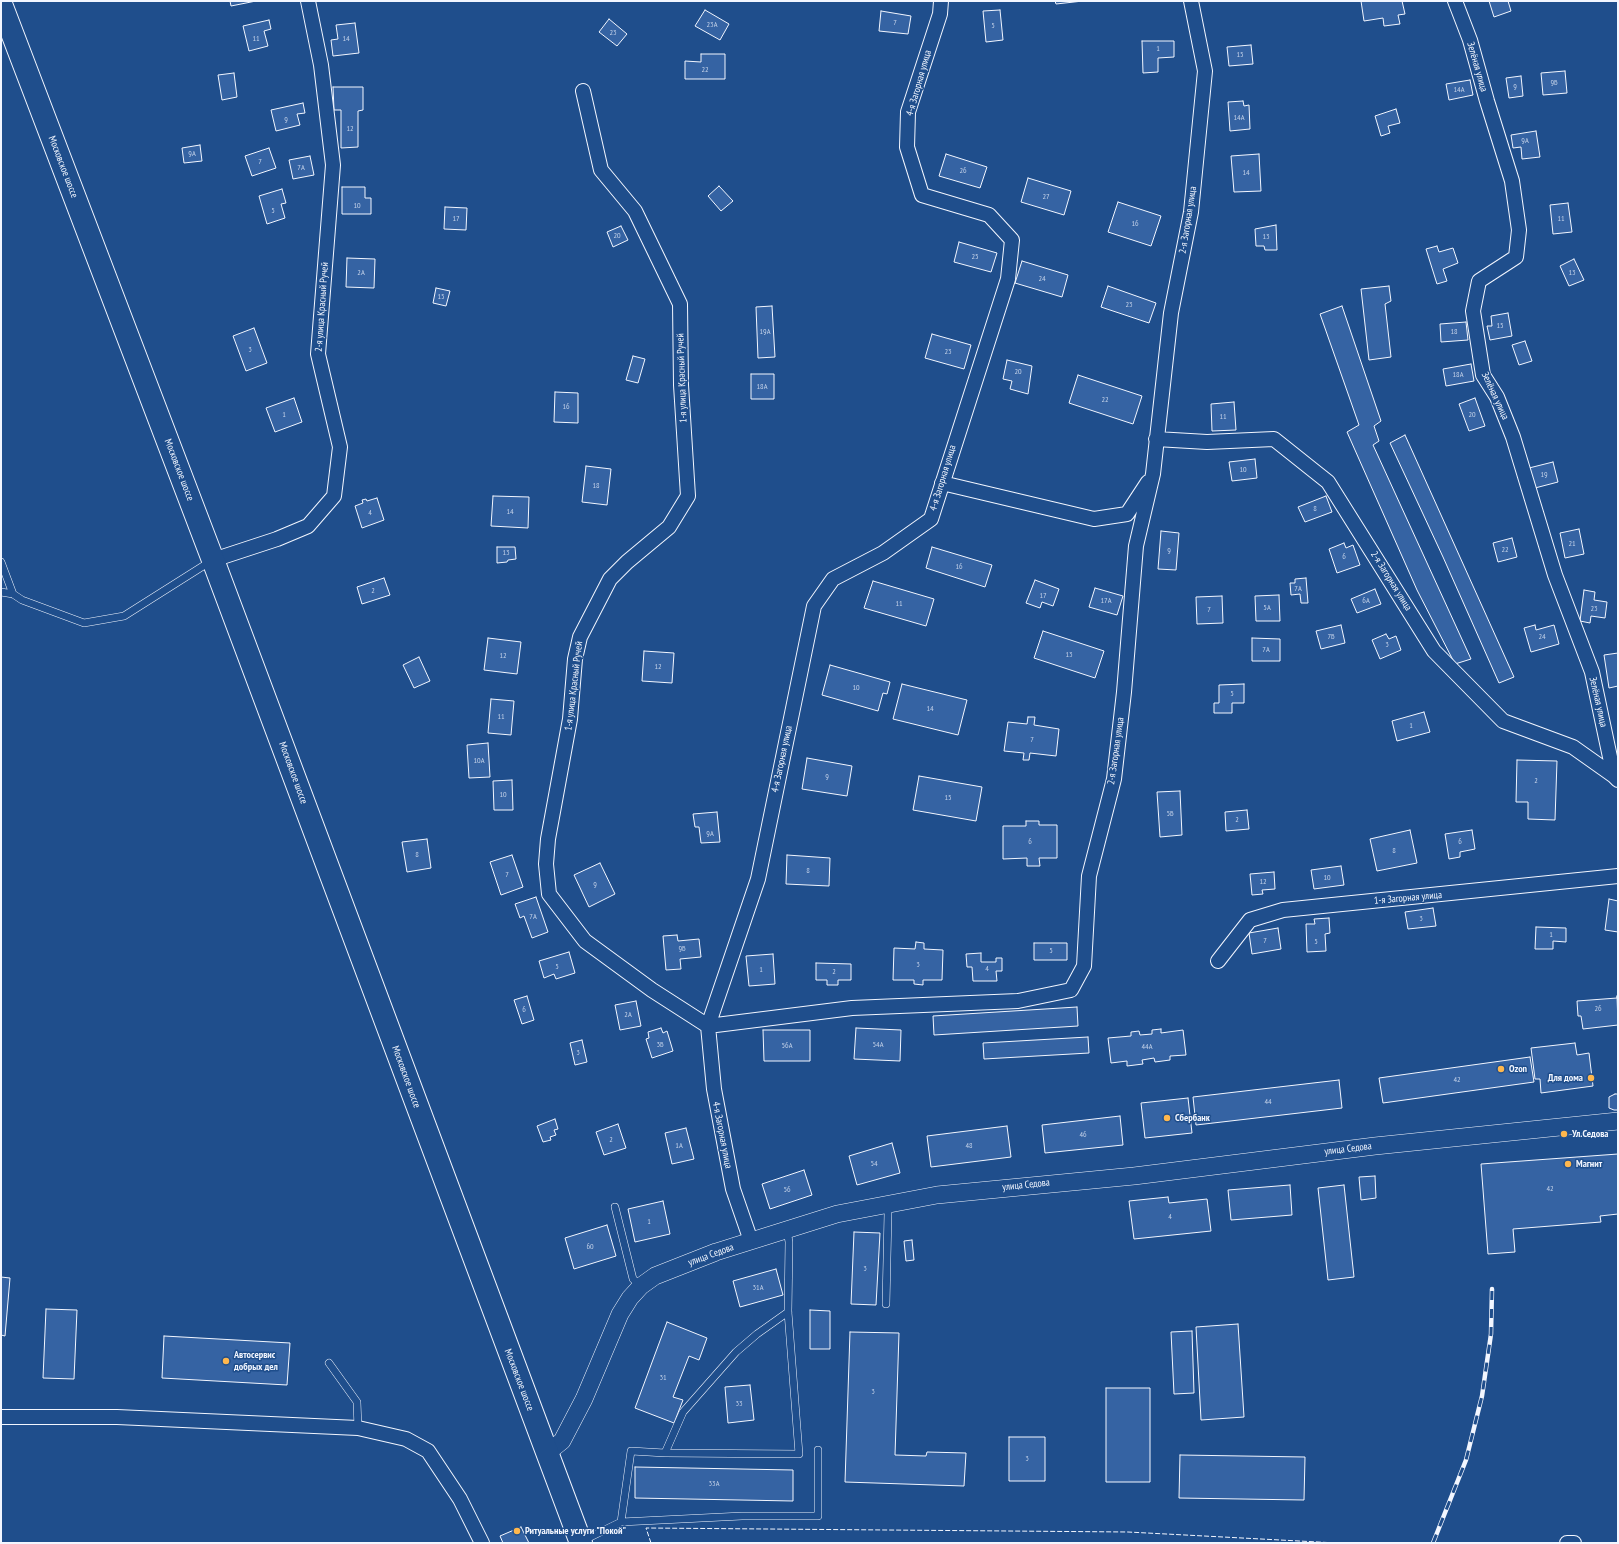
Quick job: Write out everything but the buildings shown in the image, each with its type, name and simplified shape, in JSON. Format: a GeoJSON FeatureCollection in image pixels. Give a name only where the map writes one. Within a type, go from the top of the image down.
{"type":"FeatureCollection","features":[{"type":"Feature","properties":{"kind":"main road","name":"Московское шоссе"},"geometry":{"type":"LineString","coordinates":[[1,4],[213,560],[580,1543]]}},
{"type":"Feature","properties":{"kind":"street","name":"2-я улица Красный Ручей"},"geometry":{"type":"LineString","coordinates":[[213,560],[277,539],[308,526],[334,496],[340,447],[318,354],[333,165],[321,65],[308,1]]}},
{"type":"Feature","properties":{"kind":"street","name":"4-я Загорная улица"},"geometry":{"type":"LineString","coordinates":[[751,1241],[732,1189],[714,1089],[708,1026],[758,879],[814,606],[833,578],[883,553],[931,519],[1008,279],[1012,240],[989,215],[922,195],[907,148],[908,112],[940,14],[941,1]]}},
{"type":"Feature","properties":{"kind":"street","name":"2-я Загорная улица"},"geometry":{"type":"LineString","coordinates":[[708,1026],[852,1008],[1018,1000],[1071,990],[1084,966],[1089,876],[1114,778],[1124,692],[1136,546],[1153,474],[1171,313],[1192,212],[1205,71],[1190,1]]}},
{"type":"Feature","properties":{"kind":"street","name":"Зелёная улица"},"geometry":{"type":"LineString","coordinates":[[1455,1],[1470,40],[1512,181],[1519,230],[1516,257],[1479,281],[1472,311],[1483,375],[1497,396],[1513,437],[1555,575],[1592,672],[1616,778]]}},
{"type":"Feature","properties":{"kind":"street","name":"1-я улица Красный Ручей"},"geometry":{"type":"LineString","coordinates":[[583,91],[601,170],[635,211],[680,304],[681,385],[688,496],[669,527],[627,562],[610,579],[580,637],[575,658],[570,719],[548,839],[546,864],[549,894],[585,941],[652,990],[708,1026]]}},
{"type":"Feature","properties":{"kind":"street","name":"2-я Загорная улица"},"geometry":{"type":"LineString","coordinates":[[1156,439],[1207,442],[1274,439],[1328,482],[1434,651],[1503,721],[1573,747],[1616,778]]}},
{"type":"Feature","properties":{"kind":"street"},"geometry":{"type":"LineString","coordinates":[[942,483],[1094,519],[1127,514],[1153,474]]}},
{"type":"Feature","properties":{"kind":"street","name":"1-я Загорная улица"},"geometry":{"type":"LineString","coordinates":[[1218,961],[1250,920],[1283,910],[1618,876]]}},
{"type":"Feature","properties":{"kind":"street","name":"улица Седова"},"geometry":{"type":"LineString","coordinates":[[547,1453],[562,1441],[584,1399],[620,1314],[630,1298],[641,1286],[655,1276],[716,1252],[837,1214],[886,1203],[945,1194],[1134,1176],[1375,1146],[1618,1121]]}},
{"type":"Feature","properties":{"kind":"street"},"geometry":{"type":"LineString","coordinates":[[1,1417],[117,1417],[358,1428],[406,1439],[428,1451],[460,1499],[482,1543]]}},
{"type":"Feature","properties":{"kind":"street"},"geometry":{"type":"LineString","coordinates":[[1567,1543],[1574,1543]]}},
{"type":"Feature","properties":{"kind":"lane"},"geometry":{"type":"LineString","coordinates":[[1,592],[13,594],[22,600],[84,623],[124,616],[213,560]]}},
{"type":"Feature","properties":{"kind":"lane"},"geometry":{"type":"LineString","coordinates":[[1,562],[13,594]]}},
{"type":"Feature","properties":{"kind":"lane"},"geometry":{"type":"LineString","coordinates":[[886,1203],[888,1213],[886,1304]]}},
{"type":"Feature","properties":{"kind":"lane"},"geometry":{"type":"LineString","coordinates":[[615,1207],[633,1279],[641,1286]]}},
{"type":"Feature","properties":{"kind":"lane"},"geometry":{"type":"LineString","coordinates":[[621,1522],[631,1452],[665,1454],[799,1454],[788,1312],[789,1242],[787,1230]]}},
{"type":"Feature","properties":{"kind":"lane"},"geometry":{"type":"LineString","coordinates":[[665,1454],[683,1412],[736,1352],[757,1334],[788,1312]]}},
{"type":"Feature","properties":{"kind":"lane"},"geometry":{"type":"LineString","coordinates":[[328,1363],[357,1402],[358,1428]]}},
{"type":"Feature","properties":{"kind":"lane"},"geometry":{"type":"LineString","coordinates":[[580,1543],[621,1522],[742,1516],[818,1516],[818,1450]]}},
{"type":"Feature","properties":{"kind":"railway"},"geometry":{"type":"LineString","coordinates":[[1433,1543],[1466,1460],[1482,1396],[1491,1334],[1492,1289]]}},
{"type":"Feature","properties":{"kind":"fence"},"geometry":{"type":"LineString","coordinates":[[651,1543],[646,1528],[1128,1532],[1337,1543]]}},
{"type":"Feature","properties":{"kind":"place","name":"Ozon"},"geometry":{"type":"Point","coordinates":[1501,1069]}},
{"type":"Feature","properties":{"kind":"place","name":"Для дома"},"geometry":{"type":"Point","coordinates":[1591,1078]}},
{"type":"Feature","properties":{"kind":"place","name":"Сбербанк"},"geometry":{"type":"Point","coordinates":[1167,1118]}},
{"type":"Feature","properties":{"kind":"place","name":"Ул.Седова"},"geometry":{"type":"Point","coordinates":[1564,1134]}},
{"type":"Feature","properties":{"kind":"place","name":"Магнит"},"geometry":{"type":"Point","coordinates":[1568,1164]}},
{"type":"Feature","properties":{"kind":"place","name":"Автосервис добрых дел"},"geometry":{"type":"Point","coordinates":[226,1361]}},
{"type":"Feature","properties":{"kind":"place","name":"Ритуальные услуги \"Покой\""},"geometry":{"type":"Point","coordinates":[517,1531]}}]}
